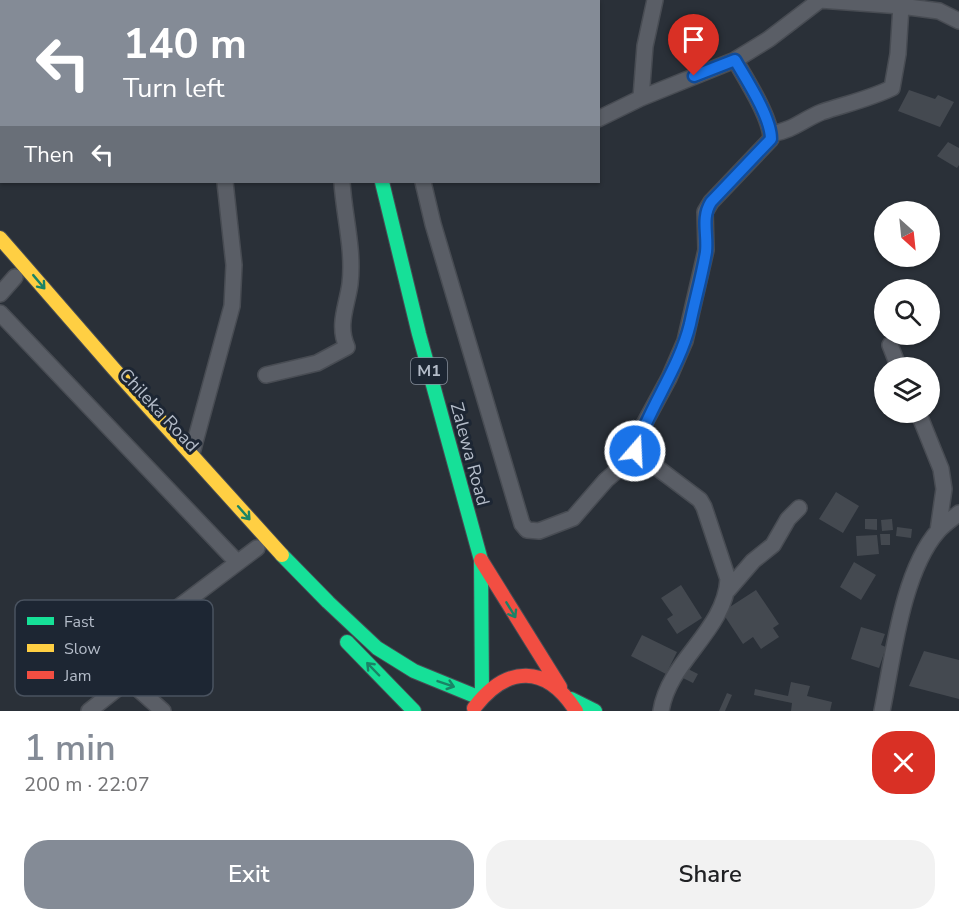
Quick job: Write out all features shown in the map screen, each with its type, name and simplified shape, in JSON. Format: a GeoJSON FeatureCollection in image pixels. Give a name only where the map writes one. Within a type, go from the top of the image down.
{"type":"FeatureCollection","features":[{"type":"Feature","properties":{"kind":"main road","name":"Zalewa Road"},"geometry":{"type":"LineString","coordinates":[[382,183],[419,334],[481,560],[481,696]]}},
{"type":"Feature","properties":{"kind":"main road"},"geometry":{"type":"LineString","coordinates":[[0,238],[114,369],[269,541],[328,602],[377,648],[414,671],[481,696]]}},
{"type":"Feature","properties":{"kind":"main road","name":"Chileka Road"},"geometry":{"type":"LineString","coordinates":[[89,361],[217,497],[257,548],[308,601]]}},
{"type":"Feature","properties":{"kind":"main road","name":"Zalewa Road"},"geometry":{"type":"LineString","coordinates":[[481,560],[560,687]]}},
{"type":"Feature","properties":{"kind":"main road"},"geometry":{"type":"LineString","coordinates":[[341,636],[414,711]]}},
{"type":"Feature","properties":{"kind":"main road","name":"M1"},"geometry":{"type":"LineString","coordinates":[[473,711],[481,696],[501,681],[513,677],[538,677],[560,687],[574,705]]}},
{"type":"Feature","properties":{"kind":"main road"},"geometry":{"type":"LineString","coordinates":[[574,705],[595,711]]}},
{"type":"Feature","properties":{"kind":"street"},"geometry":{"type":"LineString","coordinates":[[641,98],[645,46],[655,0]]}},
{"type":"Feature","properties":{"kind":"street"},"geometry":{"type":"LineString","coordinates":[[600,118],[641,98],[735,60],[769,39],[820,0],[939,11],[959,21]]}},
{"type":"Feature","properties":{"kind":"street"},"geometry":{"type":"LineString","coordinates":[[771,134],[788,131],[821,113],[854,104],[892,88],[898,54],[901,6]]}},
{"type":"Feature","properties":{"kind":"street"},"geometry":{"type":"LineString","coordinates":[[423,183],[433,224],[522,524],[527,530],[538,531],[573,518],[606,480],[627,464],[685,341],[706,250],[705,212],[711,202],[771,139],[761,108],[735,60]]}},
{"type":"Feature","properties":{"kind":"street"},"geometry":{"type":"LineString","coordinates":[[192,453],[232,306],[234,265],[225,183]]}},
{"type":"Feature","properties":{"kind":"street"},"geometry":{"type":"LineString","coordinates":[[266,375],[317,363],[347,347],[342,336],[344,308],[350,285],[352,253],[342,183]]}},
{"type":"Feature","properties":{"kind":"street"},"geometry":{"type":"LineString","coordinates":[[0,294],[15,277]]}},
{"type":"Feature","properties":{"kind":"street"},"geometry":{"type":"LineString","coordinates":[[0,312],[237,562]]}},
{"type":"Feature","properties":{"kind":"street"},"geometry":{"type":"LineString","coordinates":[[890,345],[895,357]]}},
{"type":"Feature","properties":{"kind":"street"},"geometry":{"type":"LineString","coordinates":[[922,423],[941,469],[944,489],[938,531]]}},
{"type":"Feature","properties":{"kind":"street"},"geometry":{"type":"LineString","coordinates":[[635,451],[700,500],[727,573],[728,590]]}},
{"type":"Feature","properties":{"kind":"street"},"geometry":{"type":"LineString","coordinates":[[660,711],[668,686],[680,665],[716,616],[728,590],[753,561],[773,545],[788,519],[799,508]]}},
{"type":"Feature","properties":{"kind":"street"},"geometry":{"type":"LineString","coordinates":[[882,711],[908,586],[921,557],[938,531],[959,513]]}},
{"type":"Feature","properties":{"kind":"street"},"geometry":{"type":"LineString","coordinates":[[187,600],[257,548]]}},
{"type":"Feature","properties":{"kind":"street"},"geometry":{"type":"LineString","coordinates":[[88,711],[107,696]]}},
{"type":"Feature","properties":{"kind":"street"},"geometry":{"type":"LineString","coordinates":[[146,696],[163,711]]}},
{"type":"Feature","properties":{"kind":"building"},"geometry":{"type":"Polygon","coordinates":[[[909,90],[935,99],[938,95],[954,102],[940,127],[898,111],[909,90]]]}},
{"type":"Feature","properties":{"kind":"building"},"geometry":{"type":"Polygon","coordinates":[[[948,142],[959,148],[957,168],[937,156],[948,142]]]}},
{"type":"Feature","properties":{"kind":"building"},"geometry":{"type":"Polygon","coordinates":[[[836,492],[859,506],[843,533],[819,519],[836,492]]]}},
{"type":"Feature","properties":{"kind":"building"},"geometry":{"type":"Polygon","coordinates":[[[865,519],[877,519],[877,530],[865,529],[865,519]]]}},
{"type":"Feature","properties":{"kind":"building"},"geometry":{"type":"Polygon","coordinates":[[[892,519],[893,530],[882,531],[881,520],[892,519]]]}},
{"type":"Feature","properties":{"kind":"building"},"geometry":{"type":"Polygon","coordinates":[[[897,527],[912,529],[911,538],[896,536],[897,527]]]}},
{"type":"Feature","properties":{"kind":"building"},"geometry":{"type":"Polygon","coordinates":[[[880,534],[890,534],[890,545],[881,545],[880,534]]]}},
{"type":"Feature","properties":{"kind":"building"},"geometry":{"type":"Polygon","coordinates":[[[877,535],[879,554],[857,556],[856,536],[877,535]]]}},
{"type":"Feature","properties":{"kind":"building"},"geometry":{"type":"Polygon","coordinates":[[[854,562],[876,575],[861,600],[840,587],[854,562]]]}},
{"type":"Feature","properties":{"kind":"building"},"geometry":{"type":"Polygon","coordinates":[[[681,585],[702,618],[677,634],[667,619],[673,615],[661,598],[681,585]]]}},
{"type":"Feature","properties":{"kind":"building"},"geometry":{"type":"Polygon","coordinates":[[[756,590],[779,624],[773,628],[779,637],[761,649],[753,637],[743,644],[722,612],[756,590]]]}},
{"type":"Feature","properties":{"kind":"building"},"geometry":{"type":"Polygon","coordinates":[[[861,627],[885,634],[881,645],[886,647],[879,668],[851,659],[861,627]]]}},
{"type":"Feature","properties":{"kind":"building"},"geometry":{"type":"Polygon","coordinates":[[[642,635],[677,652],[666,674],[631,656],[642,635]]]}},
{"type":"Feature","properties":{"kind":"building"},"geometry":{"type":"Polygon","coordinates":[[[924,651],[959,660],[959,699],[909,686],[924,651]]]}},
{"type":"Feature","properties":{"kind":"building"},"geometry":{"type":"Polygon","coordinates":[[[688,669],[698,674],[693,683],[683,678],[688,669]]]}},
{"type":"Feature","properties":{"kind":"building"},"geometry":{"type":"Polygon","coordinates":[[[791,682],[810,686],[807,696],[832,702],[830,711],[791,711],[792,703],[754,695],[755,689],[788,696],[791,682]]]}},
{"type":"Feature","properties":{"kind":"building"},"geometry":{"type":"Polygon","coordinates":[[[727,693],[732,695],[725,711],[719,711],[727,693]]]}},
{"type":"Feature","properties":{"kind":"traffic: fast"},"geometry":{"type":"LineString","coordinates":[[382,183],[419,334],[481,560],[482,695]]}},
{"type":"Feature","properties":{"kind":"traffic: fast"},"geometry":{"type":"LineString","coordinates":[[282,555],[377,648],[414,671],[480,698]]}},
{"type":"Feature","properties":{"kind":"traffic: fast"},"geometry":{"type":"LineString","coordinates":[[347,642],[414,711]]}},
{"type":"Feature","properties":{"kind":"traffic: fast"},"geometry":{"type":"LineString","coordinates":[[571,699],[595,711]]}},
{"type":"Feature","properties":{"kind":"traffic: slow"},"geometry":{"type":"LineString","coordinates":[[0,238],[114,369],[282,555]]}},
{"type":"Feature","properties":{"kind":"traffic: jam"},"geometry":{"type":"LineString","coordinates":[[481,560],[560,687]]}},
{"type":"Feature","properties":{"kind":"traffic: jam"},"geometry":{"type":"LineString","coordinates":[[474,708],[500,684],[513,678],[526,676],[539,678],[552,685],[576,711]]}},
{"type":"Feature","properties":{"kind":"route"},"geometry":{"type":"LineString","coordinates":[[635,451],[642,428],[669,378],[685,341],[706,250],[705,212],[711,202],[771,139],[761,108],[735,60],[694,76]]}}]}
